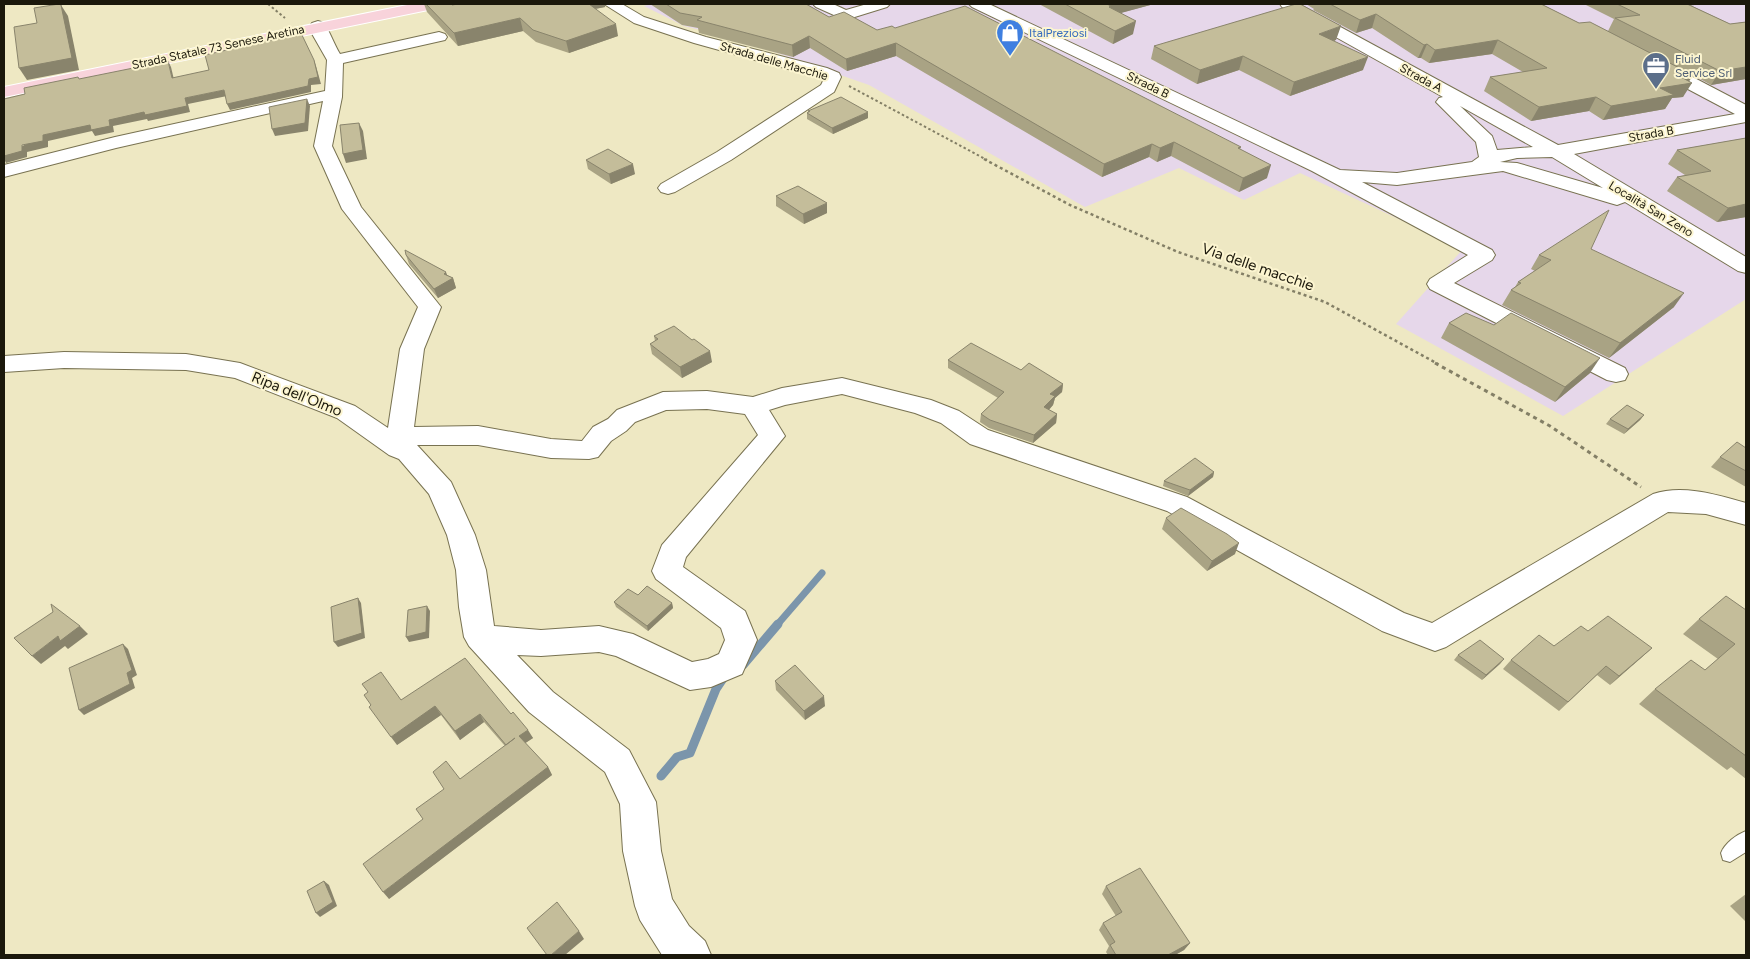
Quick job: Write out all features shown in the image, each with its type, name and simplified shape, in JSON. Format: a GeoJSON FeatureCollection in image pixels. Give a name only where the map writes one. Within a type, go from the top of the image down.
{"type":"FeatureCollection","features":[{"type":"Feature","properties":{"kind":"main road","name":"Strada Statale 73 Senese Aretina"},"geometry":{"type":"LineString","coordinates":[[4,92],[318,26],[433,4]]}},
{"type":"Feature","properties":{"kind":"street","name":"Strada delle Macchie"},"geometry":{"type":"LineString","coordinates":[[612,4],[639,20],[700,40],[821,72],[833,77],[828,88],[724,156],[668,188]]}},
{"type":"Feature","properties":{"kind":"street"},"geometry":{"type":"LineString","coordinates":[[820,4],[845,15],[882,4]]}},
{"type":"Feature","properties":{"kind":"street","name":"Strada B"},"geometry":{"type":"LineString","coordinates":[[977,4],[1319,168],[1484,255],[1438,284],[1616,374]]}},
{"type":"Feature","properties":{"kind":"street","name":"Strada A"},"geometry":{"type":"LineString","coordinates":[[1287,4],[1556,152]]}},
{"type":"Feature","properties":{"kind":"street"},"geometry":{"type":"LineString","coordinates":[[318,26],[319,32],[335,60],[333,94],[323,146],[352,208],[430,307],[412,349],[398,443]]}},
{"type":"Feature","properties":{"kind":"street"},"geometry":{"type":"LineString","coordinates":[[335,60],[439,37]]}},
{"type":"Feature","properties":{"kind":"street"},"geometry":{"type":"LineString","coordinates":[[1643,58],[1746,112]]}},
{"type":"Feature","properties":{"kind":"street"},"geometry":{"type":"LineString","coordinates":[[1414,74],[1485,140],[1483,162]]}},
{"type":"Feature","properties":{"kind":"street"},"geometry":{"type":"LineString","coordinates":[[4,171],[115,143],[333,94]]}},
{"type":"Feature","properties":{"kind":"street","name":"Strada B"},"geometry":{"type":"LineString","coordinates":[[1319,168],[1360,177],[1398,179],[1483,162],[1512,152],[1556,152],[1746,117]]}},
{"type":"Feature","properties":{"kind":"street","name":"Strada B"},"geometry":{"type":"LineString","coordinates":[[1510,167],[1536,164],[1556,152]]}},
{"type":"Feature","properties":{"kind":"street","name":"Località San Zeno"},"geometry":{"type":"LineString","coordinates":[[1556,152],[1746,266]]}},
{"type":"Feature","properties":{"kind":"street","name":"Strada B"},"geometry":{"type":"LineString","coordinates":[[1483,162],[1510,167],[1647,207]]}},
{"type":"Feature","properties":{"kind":"street"},"geometry":{"type":"LineString","coordinates":[[1384,201],[1398,179]]}},
{"type":"Feature","properties":{"kind":"street","name":"Ripa dell'Olmo"},"geometry":{"type":"LineString","coordinates":[[4,364],[64,360],[186,362],[240,371],[346,412],[398,443],[440,489],[461,535],[470,570],[474,608],[480,636]]}},
{"type":"Feature","properties":{"kind":"street"},"geometry":{"type":"LineString","coordinates":[[398,443],[418,435],[487,436],[571,451],[588,450],[602,434],[617,425],[626,416],[663,401],[707,400],[753,406],[782,397],[842,386],[922,406],[950,417],[979,437],[1177,504],[1393,622],[1435,638],[1663,501],[1706,503],[1746,514]]}},
{"type":"Feature","properties":{"kind":"street"},"geometry":{"type":"LineString","coordinates":[[480,636],[496,640],[541,643],[599,639],[622,644],[690,676],[712,673],[731,664],[741,640],[734,620],[667,571],[672,553],[772,436],[753,406]]}},
{"type":"Feature","properties":{"kind":"street"},"geometry":{"type":"LineString","coordinates":[[480,636],[541,702],[617,761],[638,802],[642,851],[654,906],[675,940],[691,955]]}},
{"type":"Feature","properties":{"kind":"lane"},"geometry":{"type":"LineString","coordinates":[[1730,853],[1746,840]]}},
{"type":"Feature","properties":{"kind":"path","name":"Via delle macchie"},"geometry":{"type":"LineString","coordinates":[[833,77],[1070,205],[1178,252],[1325,302],[1550,426],[1663,501]]}},
{"type":"Feature","properties":{"kind":"shaded area"},"geometry":{"type":"Polygon","coordinates":[[[652,4],[1746,4],[1746,299],[1563,416],[1396,324],[1463,249],[1300,173],[1244,200],[1179,168],[1085,207],[869,85],[737,39],[684,26],[644,6],[652,4]]]}},
{"type":"Feature","properties":{"kind":"building"},"geometry":{"type":"Polygon","coordinates":[[[426,4],[589,4],[616,24],[566,41],[533,30],[520,18],[454,33],[426,4]]]}},
{"type":"Feature","properties":{"kind":"building"},"geometry":{"type":"Polygon","coordinates":[[[666,4],[806,4],[829,17],[844,12],[877,30],[892,26],[895,28],[965,6],[1241,147],[1238,148],[1271,165],[1243,178],[1174,142],[1160,148],[1152,144],[1104,164],[896,43],[846,59],[809,36],[792,45],[697,20],[702,17],[680,13],[666,4]]]}},
{"type":"Feature","properties":{"kind":"building"},"geometry":{"type":"Polygon","coordinates":[[[1065,4],[1107,4],[1111,6],[1109,7],[1136,21],[1115,31],[1065,4]]]}},
{"type":"Feature","properties":{"kind":"building"},"geometry":{"type":"Polygon","coordinates":[[[1300,4],[1341,26],[1319,34],[1368,57],[1294,82],[1243,56],[1200,70],[1154,46],[1300,4]]]}},
{"type":"Feature","properties":{"kind":"building"},"geometry":{"type":"Polygon","coordinates":[[[1330,4],[1541,4],[1579,23],[1590,22],[1693,75],[1681,77],[1692,83],[1660,88],[1674,95],[1611,106],[1596,97],[1539,107],[1490,77],[1547,68],[1498,40],[1435,50],[1376,14],[1360,20],[1330,4]]]}},
{"type":"Feature","properties":{"kind":"building"},"geometry":{"type":"Polygon","coordinates":[[[1617,4],[1687,4],[1730,24],[1746,22],[1746,67],[1720,71],[1615,18],[1640,15],[1617,4]]]}},
{"type":"Feature","properties":{"kind":"building"},"geometry":{"type":"Polygon","coordinates":[[[61,5],[72,58],[19,68],[14,27],[37,23],[34,8],[61,5]]]}},
{"type":"Feature","properties":{"kind":"building"},"geometry":{"type":"Polygon","coordinates":[[[301,33],[314,60],[318,77],[309,79],[308,86],[227,104],[224,90],[185,98],[187,106],[145,115],[144,112],[109,120],[110,126],[91,130],[90,125],[43,135],[43,141],[22,145],[22,151],[4,156],[4,99],[25,94],[24,88],[168,61],[172,78],[209,70],[205,55],[301,33]]]}},
{"type":"Feature","properties":{"kind":"building"},"geometry":{"type":"Polygon","coordinates":[[[841,97],[868,112],[832,128],[807,113],[810,111],[808,111],[841,97]]]}},
{"type":"Feature","properties":{"kind":"building"},"geometry":{"type":"Polygon","coordinates":[[[307,99],[305,123],[272,129],[269,107],[307,99]]]}},
{"type":"Feature","properties":{"kind":"building"},"geometry":{"type":"Polygon","coordinates":[[[359,123],[363,150],[343,154],[340,125],[359,123]]]}},
{"type":"Feature","properties":{"kind":"building"},"geometry":{"type":"Polygon","coordinates":[[[1746,138],[1746,204],[1728,208],[1677,177],[1711,171],[1677,150],[1746,138]]]}},
{"type":"Feature","properties":{"kind":"building"},"geometry":{"type":"Polygon","coordinates":[[[608,149],[633,164],[609,174],[586,160],[608,149]]]}},
{"type":"Feature","properties":{"kind":"building"},"geometry":{"type":"Polygon","coordinates":[[[798,186],[827,203],[803,214],[776,196],[798,186]]]}},
{"type":"Feature","properties":{"kind":"building"},"geometry":{"type":"Polygon","coordinates":[[[1609,210],[1591,249],[1684,293],[1620,343],[1511,290],[1521,283],[1518,282],[1551,260],[1539,255],[1609,210]]]}},
{"type":"Feature","properties":{"kind":"building"},"geometry":{"type":"Polygon","coordinates":[[[405,250],[446,272],[444,274],[453,278],[434,289],[406,255],[405,250]]]}},
{"type":"Feature","properties":{"kind":"building"},"geometry":{"type":"Polygon","coordinates":[[[1466,313],[1494,325],[1511,313],[1600,358],[1565,387],[1449,323],[1466,313]]]}},
{"type":"Feature","properties":{"kind":"building"},"geometry":{"type":"Polygon","coordinates":[[[674,326],[710,351],[680,367],[650,344],[658,339],[654,336],[674,326]]]}},
{"type":"Feature","properties":{"kind":"building"},"geometry":{"type":"Polygon","coordinates":[[[971,343],[1021,370],[1029,363],[1063,384],[1050,394],[1055,396],[1044,407],[1057,414],[1034,435],[990,420],[981,414],[1004,392],[948,360],[971,343]]]}},
{"type":"Feature","properties":{"kind":"building"},"geometry":{"type":"Polygon","coordinates":[[[1627,405],[1644,415],[1628,429],[1610,419],[1627,405]]]}},
{"type":"Feature","properties":{"kind":"building"},"geometry":{"type":"Polygon","coordinates":[[[1737,442],[1746,448],[1746,471],[1720,457],[1737,442]]]}},
{"type":"Feature","properties":{"kind":"building"},"geometry":{"type":"Polygon","coordinates":[[[1195,458],[1214,472],[1190,490],[1164,481],[1195,458]]]}},
{"type":"Feature","properties":{"kind":"building"},"geometry":{"type":"Polygon","coordinates":[[[1181,508],[1227,534],[1239,543],[1212,561],[1166,518],[1181,508]]]}},
{"type":"Feature","properties":{"kind":"building"},"geometry":{"type":"Polygon","coordinates":[[[647,586],[672,603],[647,626],[614,602],[628,589],[638,595],[647,586]]]}},
{"type":"Feature","properties":{"kind":"building"},"geometry":{"type":"Polygon","coordinates":[[[1726,596],[1746,610],[1746,756],[1655,689],[1691,660],[1705,670],[1735,644],[1699,619],[1726,596]]]}},
{"type":"Feature","properties":{"kind":"building"},"geometry":{"type":"Polygon","coordinates":[[[358,598],[362,633],[334,642],[331,607],[358,598]]]}},
{"type":"Feature","properties":{"kind":"building"},"geometry":{"type":"Polygon","coordinates":[[[51,604],[80,626],[60,641],[58,636],[32,656],[14,638],[53,612],[51,604]]]}},
{"type":"Feature","properties":{"kind":"building"},"geometry":{"type":"Polygon","coordinates":[[[427,606],[426,632],[406,637],[408,610],[427,606]]]}},
{"type":"Feature","properties":{"kind":"building"},"geometry":{"type":"Polygon","coordinates":[[[1608,616],[1652,648],[1619,676],[1606,666],[1568,702],[1511,660],[1539,635],[1554,646],[1581,626],[1588,631],[1608,616]]]}},
{"type":"Feature","properties":{"kind":"building"},"geometry":{"type":"Polygon","coordinates":[[[1480,640],[1504,659],[1486,675],[1458,655],[1480,640]]]}},
{"type":"Feature","properties":{"kind":"building"},"geometry":{"type":"Polygon","coordinates":[[[123,644],[132,670],[127,673],[130,684],[79,710],[69,668],[123,644]]]}},
{"type":"Feature","properties":{"kind":"building"},"geometry":{"type":"Polygon","coordinates":[[[465,658],[511,714],[513,712],[528,730],[519,736],[548,767],[383,892],[363,864],[423,819],[416,809],[444,789],[433,772],[446,761],[460,779],[506,745],[480,714],[455,731],[435,706],[391,737],[369,707],[371,705],[364,695],[368,692],[362,684],[381,672],[401,700],[465,658]]]}},
{"type":"Feature","properties":{"kind":"building"},"geometry":{"type":"Polygon","coordinates":[[[795,665],[824,696],[804,711],[775,681],[795,665]]]}},
{"type":"Feature","properties":{"kind":"building"},"geometry":{"type":"Polygon","coordinates":[[[1140,868],[1190,943],[1168,955],[1116,955],[1110,945],[1115,942],[1103,923],[1122,912],[1106,886],[1140,868]]]}},
{"type":"Feature","properties":{"kind":"building"},"geometry":{"type":"Polygon","coordinates":[[[324,881],[333,902],[316,913],[307,891],[324,881]]]}},
{"type":"Feature","properties":{"kind":"building"},"geometry":{"type":"Polygon","coordinates":[[[557,902],[579,931],[551,955],[547,955],[527,928],[557,902]]]}},
{"type":"Feature","properties":{"kind":"waterway"},"geometry":{"type":"LineString","coordinates":[[777,625],[822,573]]}},
{"type":"Feature","properties":{"kind":"waterway"},"geometry":{"type":"LineString","coordinates":[[743,665],[778,624]]}},
{"type":"Feature","properties":{"kind":"waterway"},"geometry":{"type":"LineString","coordinates":[[661,776],[677,757],[690,753],[716,689],[724,677]]}},
{"type":"Feature","properties":{"kind":"place","name":"ItalPreziosi"},"geometry":{"type":"Point","coordinates":[1010,57]}},
{"type":"Feature","properties":{"kind":"place","name":"Fluid Service Srl"},"geometry":{"type":"Point","coordinates":[1656,90]}}]}
